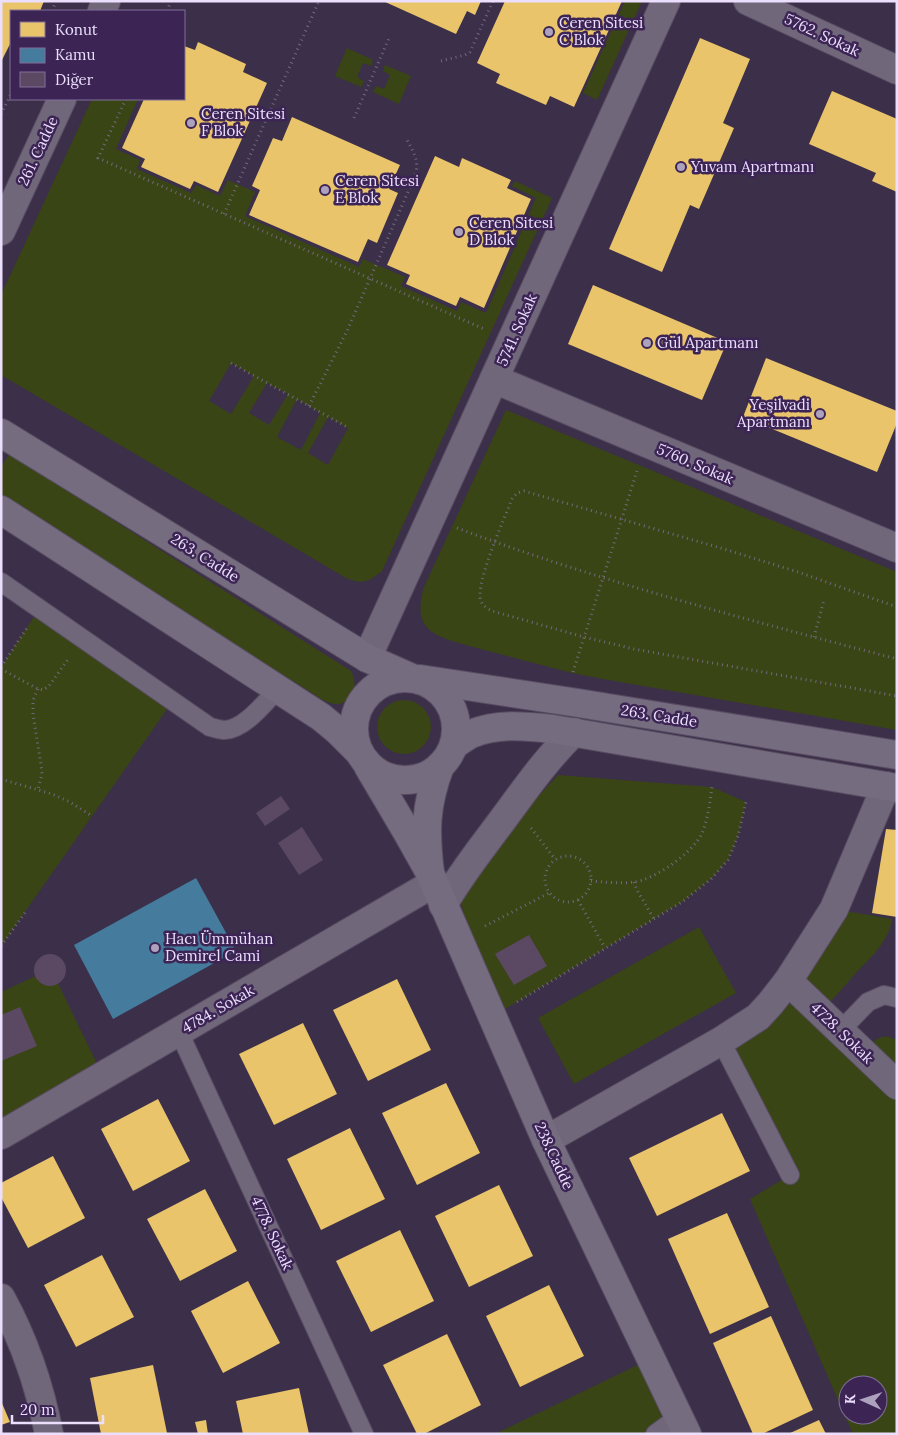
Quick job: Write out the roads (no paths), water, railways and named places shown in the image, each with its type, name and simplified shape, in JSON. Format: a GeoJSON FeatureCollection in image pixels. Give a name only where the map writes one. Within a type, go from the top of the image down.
{"type":"FeatureCollection","features":[{"type":"Feature","properties":{"kind":"main road","name":"263. Cadde"},"geometry":{"type":"LineString","coordinates":[[1,432],[367,658],[416,679],[578,703],[897,755]]}},
{"type":"Feature","properties":{"kind":"main road"},"geometry":{"type":"LineString","coordinates":[[1,510],[321,717],[338,730],[363,759],[383,776],[400,781],[418,779],[434,772],[447,755],[470,735],[484,729],[503,726],[523,726],[574,732],[892,787]]}},
{"type":"Feature","properties":{"kind":"main road"},"geometry":{"type":"LineString","coordinates":[[404,677],[416,679],[435,687],[446,698],[454,712],[457,728],[447,755],[432,786],[428,808],[427,830],[436,887],[407,832],[363,759],[354,734],[355,716],[362,700],[373,688],[388,680],[404,677]]}},
{"type":"Feature","properties":{"kind":"main road","name":"238.Cadde"},"geometry":{"type":"LineString","coordinates":[[436,887],[546,1140],[682,1425]]}},
{"type":"Feature","properties":{"kind":"street","name":"5741. Sokak"},"geometry":{"type":"LineString","coordinates":[[367,658],[666,1]]}},
{"type":"Feature","properties":{"kind":"street","name":"5762. Sokak"},"geometry":{"type":"LineString","coordinates":[[748,1],[897,70]]}},
{"type":"Feature","properties":{"kind":"street","name":"261. Cadde"},"geometry":{"type":"LineString","coordinates":[[1,230],[62,100]]}},
{"type":"Feature","properties":{"kind":"street","name":"5760. Sokak"},"geometry":{"type":"LineString","coordinates":[[494,379],[897,548]]}},
{"type":"Feature","properties":{"kind":"street"},"geometry":{"type":"LineString","coordinates":[[436,887],[463,873],[536,775],[555,751],[574,732]]}},
{"type":"Feature","properties":{"kind":"street"},"geometry":{"type":"LineString","coordinates":[[546,1140],[721,1041],[758,1017],[775,999],[788,981],[834,909],[892,787]]}},
{"type":"Feature","properties":{"kind":"street","name":"4784. Sokak"},"geometry":{"type":"LineString","coordinates":[[1,1135],[436,887]]}},
{"type":"Feature","properties":{"kind":"street","name":"4728. Sokak"},"geometry":{"type":"LineString","coordinates":[[788,981],[897,1085]]}},
{"type":"Feature","properties":{"kind":"street"},"geometry":{"type":"LineString","coordinates":[[1,1298],[27,1358],[44,1410],[49,1434]]}},
{"type":"Feature","properties":{"kind":"lane"},"geometry":{"type":"LineString","coordinates":[[1,582],[210,727],[225,730],[246,722],[278,689]]}},
{"type":"Feature","properties":{"kind":"lane"},"geometry":{"type":"LineString","coordinates":[[840,1031],[868,1002],[884,995],[897,998]]}},
{"type":"Feature","properties":{"kind":"lane","name":"4778. Sokak"},"geometry":{"type":"LineString","coordinates":[[180,1032],[364,1434]]}},
{"type":"Feature","properties":{"kind":"lane"},"geometry":{"type":"LineString","coordinates":[[721,1041],[790,1175]]}},
{"type":"Feature","properties":{"kind":"lane"},"geometry":{"type":"LineString","coordinates":[[655,1434],[682,1425]]}},
{"type":"Feature","properties":{"kind":"place","name":"Ceren Sitesi C Blok"},"geometry":{"type":"Point","coordinates":[549,32]}},
{"type":"Feature","properties":{"kind":"place","name":"Ceren Sitesi F Blok"},"geometry":{"type":"Point","coordinates":[191,123]}},
{"type":"Feature","properties":{"kind":"place","name":"Yuvam Apartmanı"},"geometry":{"type":"Point","coordinates":[681,167]}},
{"type":"Feature","properties":{"kind":"place","name":"Ceren Sitesi E Blok"},"geometry":{"type":"Point","coordinates":[325,190]}},
{"type":"Feature","properties":{"kind":"place","name":"Ceren Sitesi D Blok"},"geometry":{"type":"Point","coordinates":[459,232]}},
{"type":"Feature","properties":{"kind":"place","name":"Gül Apartmanı"},"geometry":{"type":"Point","coordinates":[647,343]}},
{"type":"Feature","properties":{"kind":"place","name":"Yeşilvadi Apartmanı"},"geometry":{"type":"Point","coordinates":[820,414]}},
{"type":"Feature","properties":{"kind":"place","name":"Hacı Ümmühan Demirel Cami"},"geometry":{"type":"Point","coordinates":[155,948]}}]}
